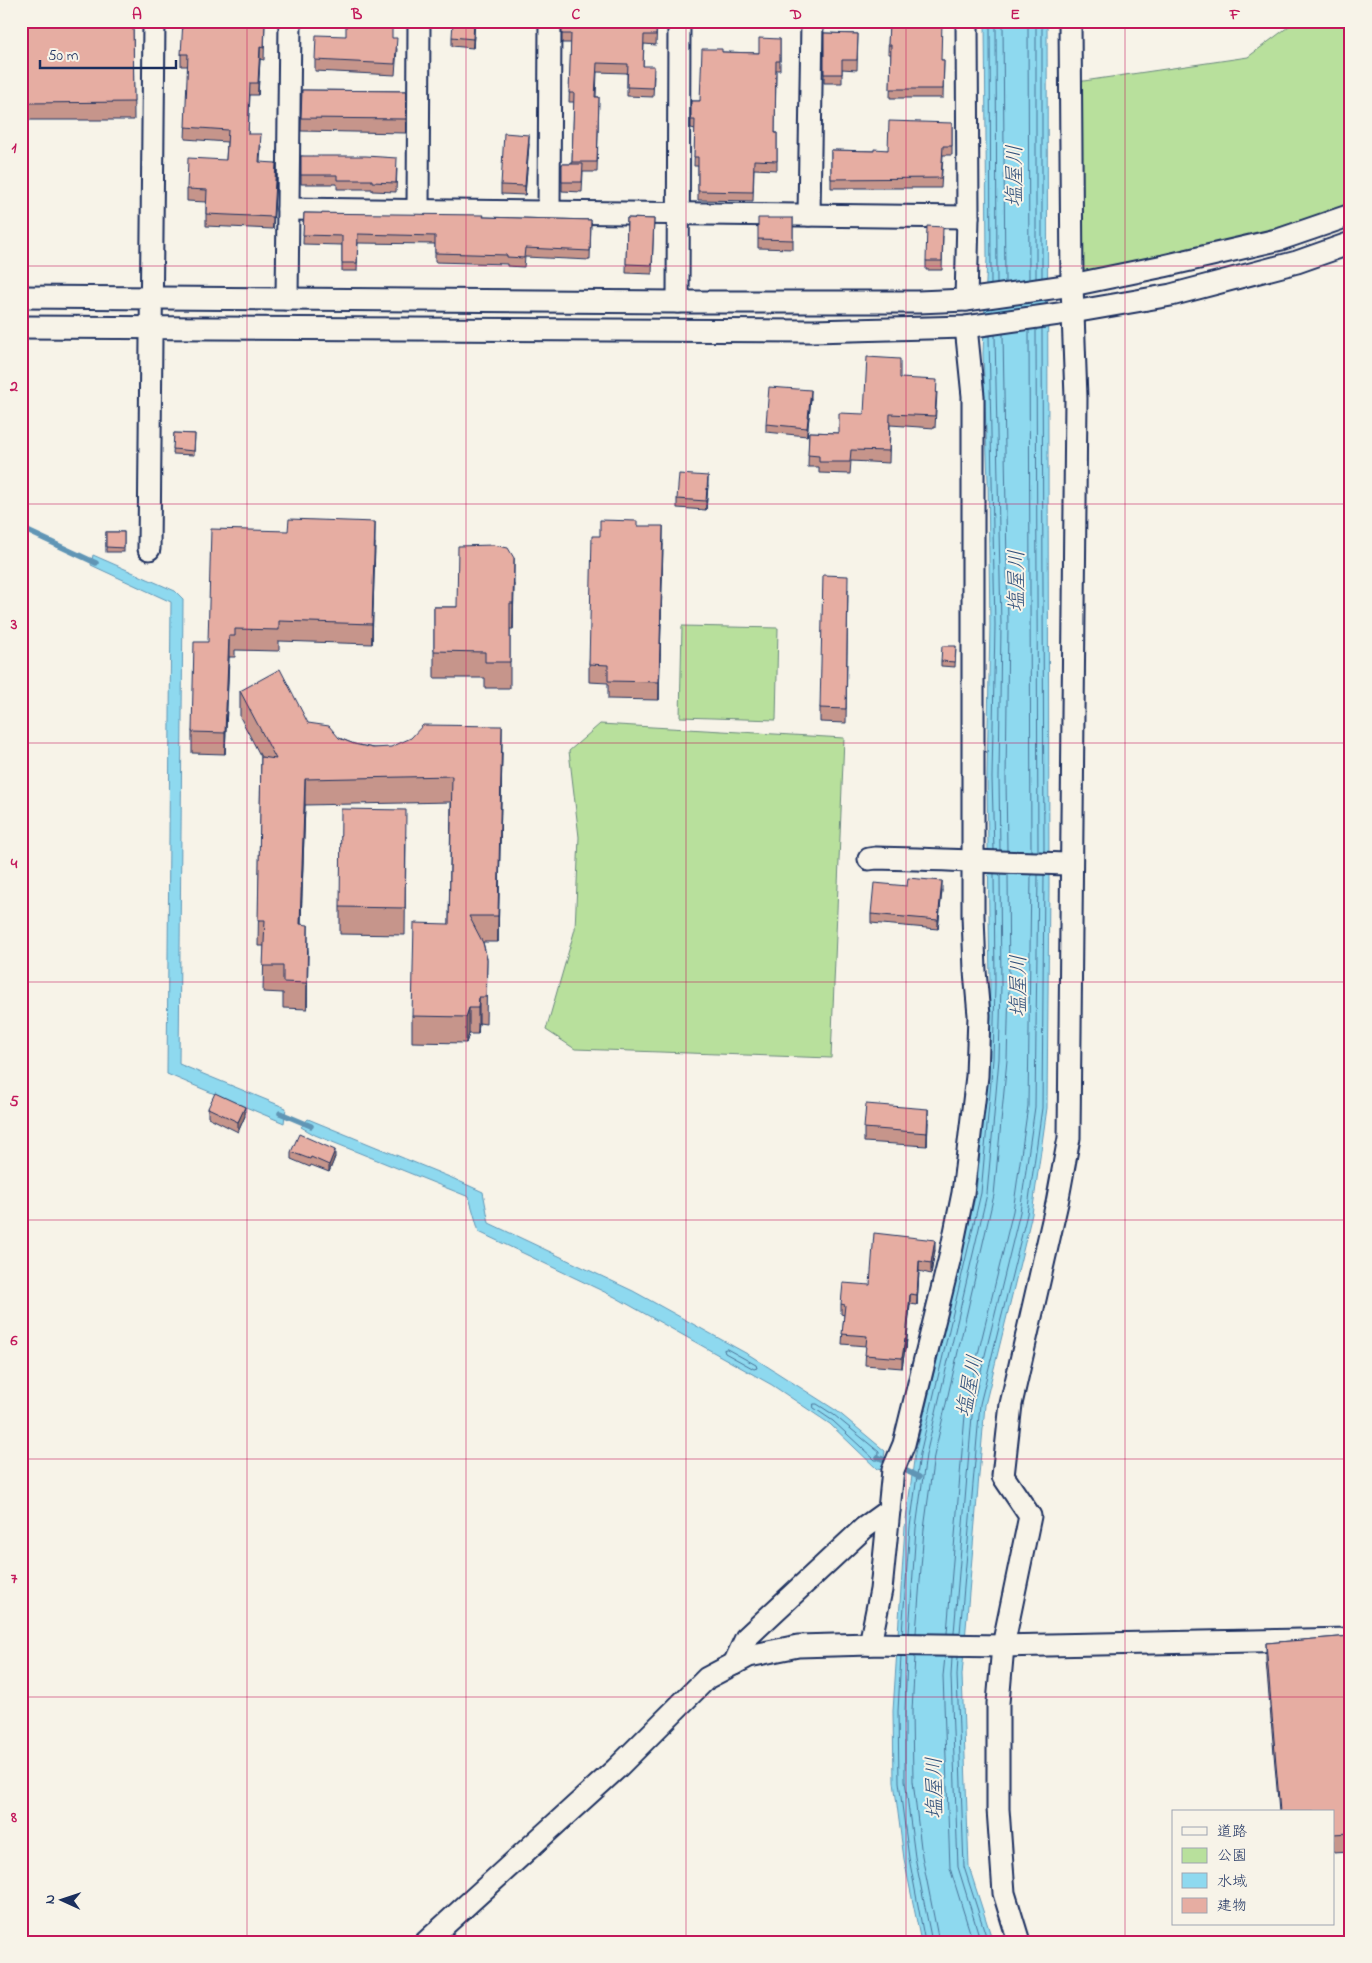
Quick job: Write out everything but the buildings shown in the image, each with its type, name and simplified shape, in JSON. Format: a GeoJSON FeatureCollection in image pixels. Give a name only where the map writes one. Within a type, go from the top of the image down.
{"type":"FeatureCollection","features":[{"type":"Feature","properties":{"kind":"street"},"geometry":{"type":"LineString","coordinates":[[149,549],[154,21]]}},
{"type":"Feature","properties":{"kind":"street"},"geometry":{"type":"LineString","coordinates":[[287,299],[290,21]]}},
{"type":"Feature","properties":{"kind":"street"},"geometry":{"type":"LineString","coordinates":[[418,210],[419,21]]}},
{"type":"Feature","properties":{"kind":"street"},"geometry":{"type":"LineString","coordinates":[[549,212],[550,21]]}},
{"type":"Feature","properties":{"kind":"street"},"geometry":{"type":"LineString","coordinates":[[678,302],[679,21]]}},
{"type":"Feature","properties":{"kind":"street"},"geometry":{"type":"LineString","coordinates":[[809,215],[812,21]]}},
{"type":"Feature","properties":{"kind":"street"},"geometry":{"type":"LineString","coordinates":[[966,300],[968,217],[967,21]]}},
{"type":"Feature","properties":{"kind":"street"},"geometry":{"type":"LineString","coordinates":[[1019,1942],[1004,1893],[998,1809],[998,1703],[1004,1646],[1030,1516],[1003,1476],[1011,1404],[1057,1202],[1069,1138],[1076,398],[1072,285],[1070,21]]}},
{"type":"Feature","properties":{"kind":"street"},"geometry":{"type":"LineString","coordinates":[[288,209],[968,217]]}},
{"type":"Feature","properties":{"kind":"street"},"geometry":{"type":"LineString","coordinates":[[21,297],[678,302],[918,302],[966,300],[1072,285],[1164,266],[1281,239],[1351,215]]}},
{"type":"Feature","properties":{"kind":"street"},"geometry":{"type":"LineString","coordinates":[[21,327],[813,331],[966,327],[1073,312],[1170,295],[1297,262],[1351,243]]}},
{"type":"Feature","properties":{"kind":"street"},"geometry":{"type":"LineString","coordinates":[[876,1644],[893,1470],[906,1434],[964,1193],[977,1076],[980,1015],[975,971],[973,396],[966,327]]}},
{"type":"Feature","properties":{"kind":"street"},"geometry":{"type":"LineString","coordinates":[[870,859],[935,859],[974,862],[1071,864]]}},
{"type":"Feature","properties":{"kind":"street"},"geometry":{"type":"LineString","coordinates":[[734,1664],[746,1638],[864,1528],[889,1510]]}},
{"type":"Feature","properties":{"kind":"street"},"geometry":{"type":"LineString","coordinates":[[426,1942],[616,1769],[707,1678],[749,1656],[798,1646],[876,1644],[1004,1646],[1351,1639]]}},
{"type":"Feature","properties":{"kind":"green space"},"geometry":{"type":"Polygon","coordinates":[[[1296,21],[1351,21],[1351,215],[1072,285],[1070,83],[1248,57],[1296,21]]]}},
{"type":"Feature","properties":{"kind":"green space"},"geometry":{"type":"Polygon","coordinates":[[[682,626],[778,628],[776,720],[680,717],[682,626]]]}},
{"type":"Feature","properties":{"kind":"green space"},"geometry":{"type":"Polygon","coordinates":[[[600,724],[844,738],[831,1058],[575,1049],[546,1030],[575,929],[579,837],[569,751],[600,724]]]}},
{"type":"Feature","properties":{"kind":"water","name":"塩屋川"},"geometry":{"type":"Polygon","coordinates":[[[985,21],[1047,21],[1049,885],[1047,1108],[1032,1214],[985,1405],[962,1675],[969,1867],[993,1942],[921,1942],[904,1859],[894,1782],[893,1711],[905,1527],[915,1453],[976,1193],[988,1059],[990,985],[987,778],[990,625],[988,481],[983,353],[987,258],[985,21]]]}},
{"type":"Feature","properties":{"kind":"water"},"geometry":{"type":"Polygon","coordinates":[[[93,555],[175,591],[183,599],[179,1064],[286,1108],[284,1123],[167,1074],[171,602],[91,565],[93,555]]]}},
{"type":"Feature","properties":{"kind":"water"},"geometry":{"type":"Polygon","coordinates":[[[308,1119],[483,1192],[489,1223],[633,1291],[751,1356],[837,1411],[885,1451],[882,1470],[877,1469],[830,1424],[772,1385],[615,1297],[479,1232],[469,1197],[315,1135],[301,1127],[308,1119]]]}},
{"type":"Feature","properties":{"kind":"waterway"},"geometry":{"type":"LineString","coordinates":[[21,528],[96,563]]}},
{"type":"Feature","properties":{"kind":"waterway"},"geometry":{"type":"LineString","coordinates":[[280,1113],[311,1126]]}},
{"type":"Feature","properties":{"kind":"waterway"},"geometry":{"type":"LineString","coordinates":[[878,1457],[919,1477]]}}]}
